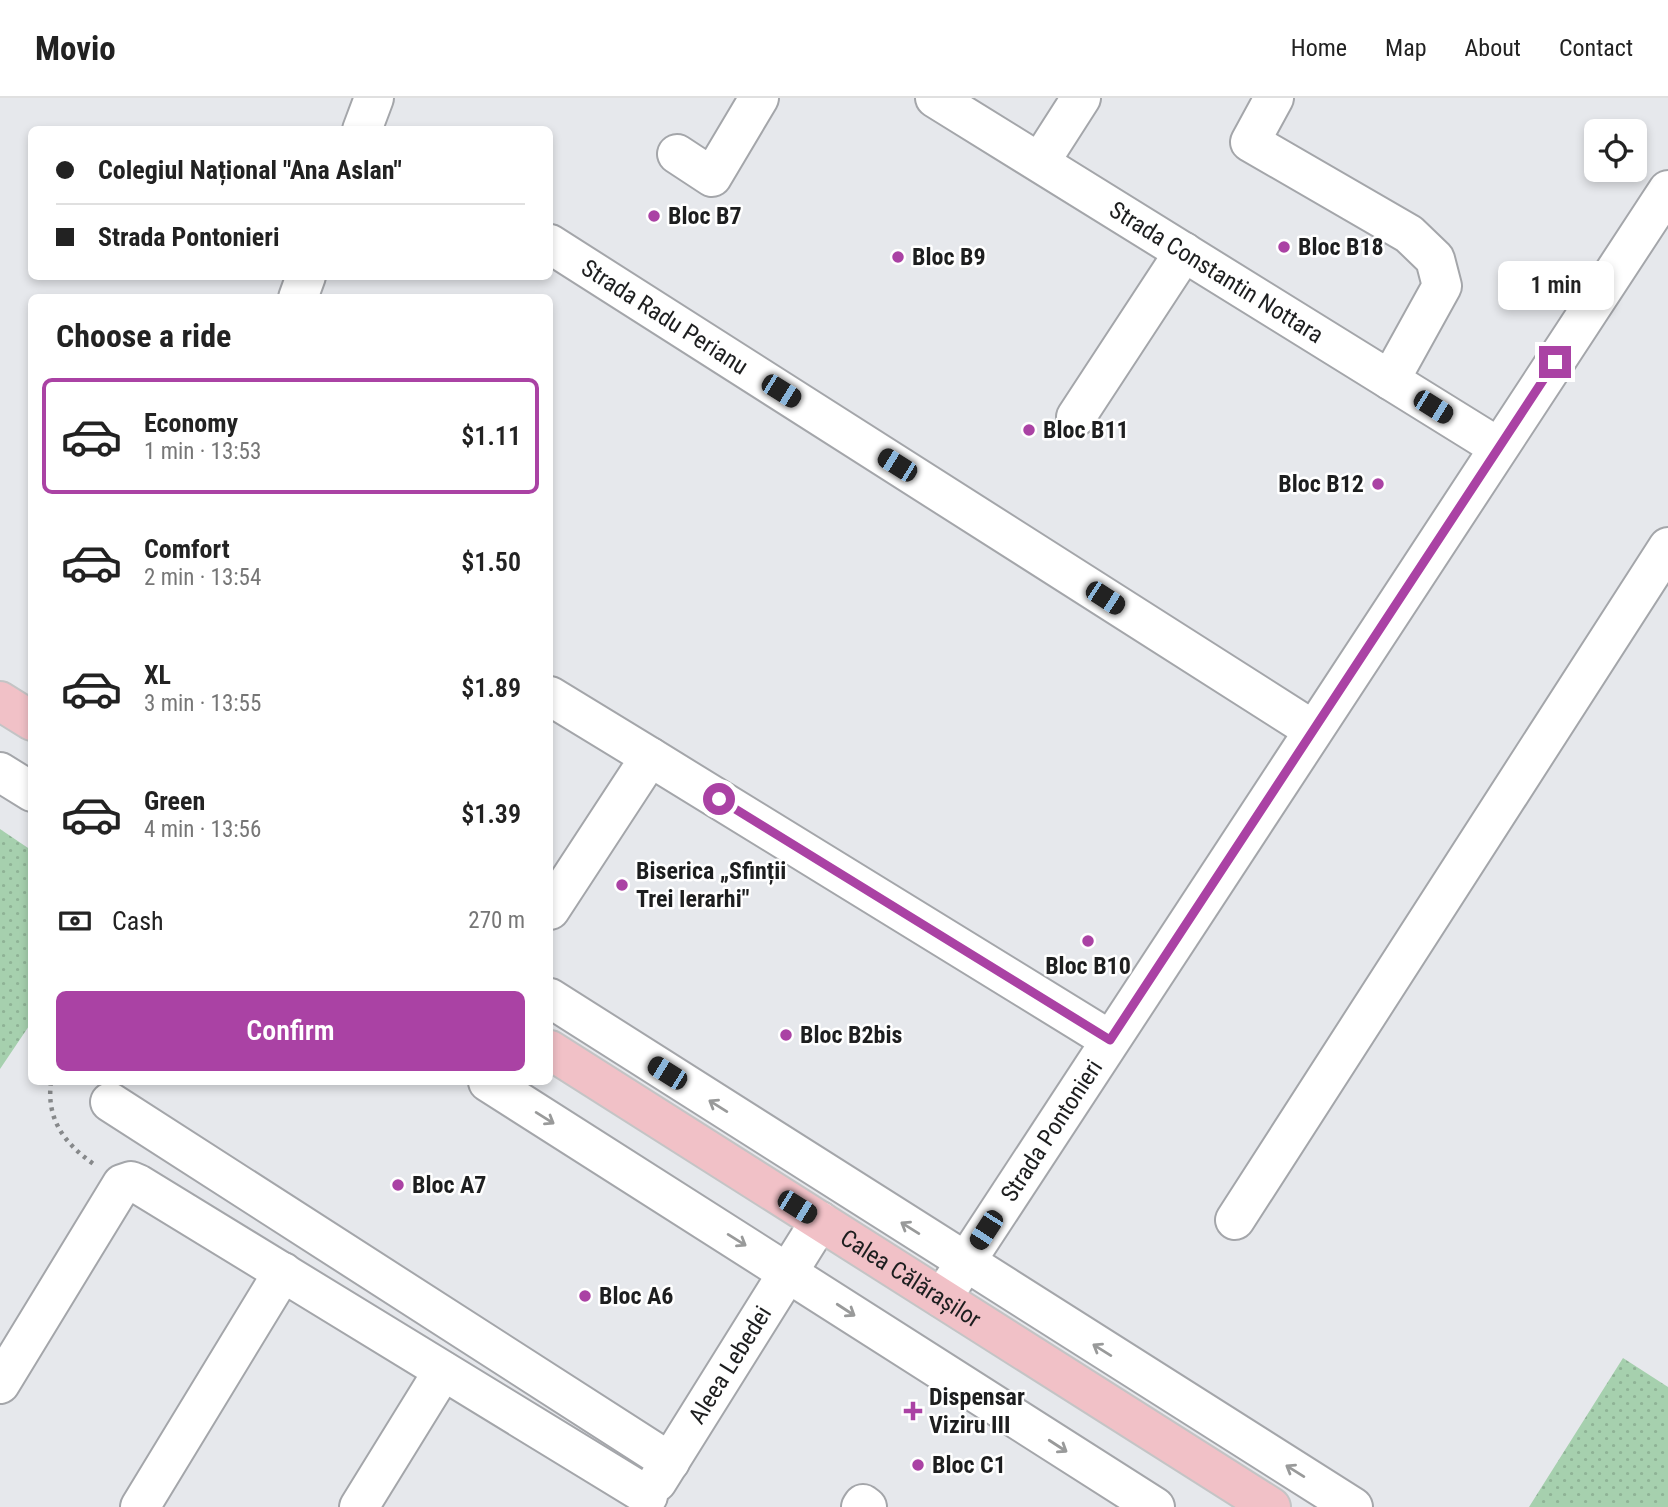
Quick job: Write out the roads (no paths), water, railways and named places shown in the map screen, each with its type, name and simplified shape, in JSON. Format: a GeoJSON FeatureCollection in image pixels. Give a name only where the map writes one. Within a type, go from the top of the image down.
{"type":"FeatureCollection","features":[{"type":"Feature","properties":{"kind":"main road"},"geometry":{"type":"LineString","coordinates":[[0,701],[28,718]]}},
{"type":"Feature","properties":{"kind":"main road","name":"Calea Călărașilor"},"geometry":{"type":"LineString","coordinates":[[553,1052],[1271,1507]]}},
{"type":"Feature","properties":{"kind":"street"},"geometry":{"type":"LineString","coordinates":[[677,154],[712,177],[759,98]]}},
{"type":"Feature","properties":{"kind":"street","name":"Strada Constantin Nottara"},"geometry":{"type":"LineString","coordinates":[[934,98],[1498,447]]}},
{"type":"Feature","properties":{"kind":"street"},"geometry":{"type":"LineString","coordinates":[[1040,162],[1081,98]]}},
{"type":"Feature","properties":{"kind":"street"},"geometry":{"type":"LineString","coordinates":[[1274,98],[1250,142],[1409,234],[1435,258],[1442,286],[1390,380]]}},
{"type":"Feature","properties":{"kind":"street","name":"Strada Pontonieri"},"geometry":{"type":"LineString","coordinates":[[942,1298],[1668,190]]}},
{"type":"Feature","properties":{"kind":"street","name":"Strada Radu Perianu"},"geometry":{"type":"LineString","coordinates":[[553,246],[1313,730]]}},
{"type":"Feature","properties":{"kind":"street"},"geometry":{"type":"LineString","coordinates":[[1076,417],[1184,252]]}},
{"type":"Feature","properties":{"kind":"street"},"geometry":{"type":"LineString","coordinates":[[1235,1220],[1668,547]]}},
{"type":"Feature","properties":{"kind":"street"},"geometry":{"type":"LineString","coordinates":[[553,698],[1110,1040]]}},
{"type":"Feature","properties":{"kind":"street"},"geometry":{"type":"LineString","coordinates":[[553,906],[650,757]]}},
{"type":"Feature","properties":{"kind":"street"},"geometry":{"type":"LineString","coordinates":[[0,772],[28,790]]}},
{"type":"Feature","properties":{"kind":"street"},"geometry":{"type":"LineString","coordinates":[[553,1000],[1353,1507]]}},
{"type":"Feature","properties":{"kind":"street"},"geometry":{"type":"LineString","coordinates":[[493,1085],[1155,1507]]}},
{"type":"Feature","properties":{"kind":"street"},"geometry":{"type":"LineString","coordinates":[[110,1102],[670,1462]]}},
{"type":"Feature","properties":{"kind":"street"},"geometry":{"type":"LineString","coordinates":[[0,1384],[122,1184],[131,1181],[443,1371],[645,1502]]}},
{"type":"Feature","properties":{"kind":"street","name":"Aleea Lebedei"},"geometry":{"type":"LineString","coordinates":[[645,1502],[820,1221]]}},
{"type":"Feature","properties":{"kind":"street"},"geometry":{"type":"LineString","coordinates":[[140,1507],[283,1272]]}},
{"type":"Feature","properties":{"kind":"street"},"geometry":{"type":"LineString","coordinates":[[359,1507],[443,1371]]}},
{"type":"Feature","properties":{"kind":"street"},"geometry":{"type":"LineString","coordinates":[[861,1507],[863,1504],[867,1507]]}},
{"type":"Feature","properties":{"kind":"place","name":"Bloc B7"},"geometry":{"type":"Point","coordinates":[654,216]}},
{"type":"Feature","properties":{"kind":"place","name":"Bloc B18"},"geometry":{"type":"Point","coordinates":[1284,247]}},
{"type":"Feature","properties":{"kind":"place","name":"Bloc B9"},"geometry":{"type":"Point","coordinates":[898,257]}},
{"type":"Feature","properties":{"kind":"place","name":"Bloc B11"},"geometry":{"type":"Point","coordinates":[1029,430]}},
{"type":"Feature","properties":{"kind":"place","name":"Bloc B12"},"geometry":{"type":"Point","coordinates":[1378,484]}},
{"type":"Feature","properties":{"kind":"place","name":"Biserica „Sfinții Trei Ierarhi\""},"geometry":{"type":"Point","coordinates":[622,885]}},
{"type":"Feature","properties":{"kind":"place","name":"Bloc B10"},"geometry":{"type":"Point","coordinates":[1088,941]}},
{"type":"Feature","properties":{"kind":"place","name":"Bloc B2bis"},"geometry":{"type":"Point","coordinates":[786,1035]}},
{"type":"Feature","properties":{"kind":"place","name":"Bloc A7"},"geometry":{"type":"Point","coordinates":[398,1185]}},
{"type":"Feature","properties":{"kind":"place","name":"Bloc A6"},"geometry":{"type":"Point","coordinates":[585,1296]}},
{"type":"Feature","properties":{"kind":"place","name":"Dispensar Viziru III"},"geometry":{"type":"Point","coordinates":[913,1411]}},
{"type":"Feature","properties":{"kind":"place","name":"Bloc C1"},"geometry":{"type":"Point","coordinates":[918,1465]}}]}
